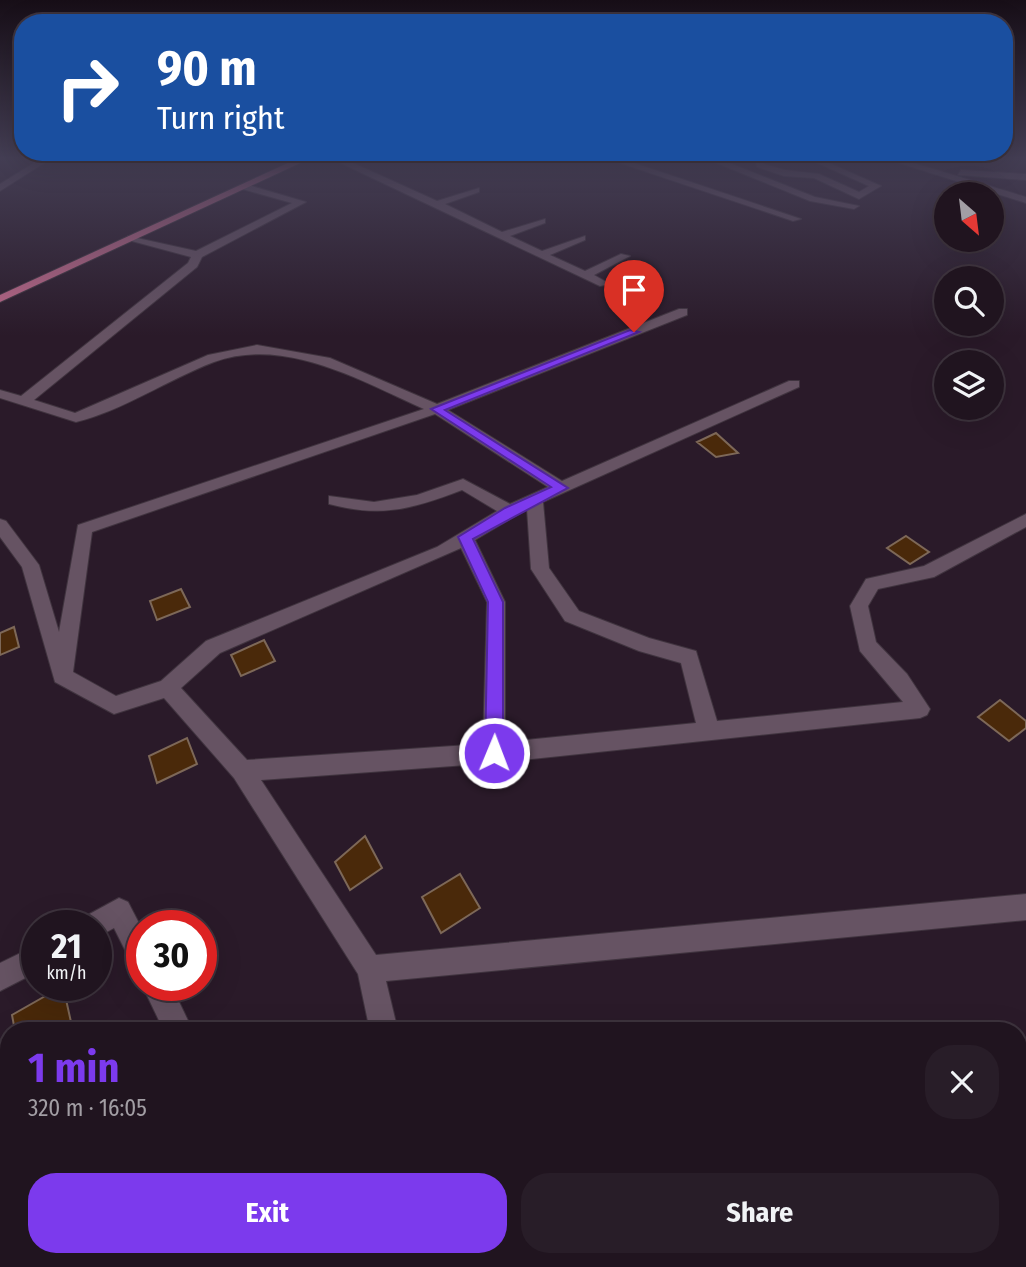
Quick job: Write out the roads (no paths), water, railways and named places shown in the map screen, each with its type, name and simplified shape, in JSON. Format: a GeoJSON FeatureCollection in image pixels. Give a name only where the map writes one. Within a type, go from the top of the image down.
{"type":"FeatureCollection","features":[{"type":"Feature","properties":{"kind":"main road"},"geometry":{"type":"LineString","coordinates":[[0,299],[178,217]]}},
{"type":"Feature","properties":{"kind":"street"},"geometry":{"type":"LineString","coordinates":[[24,401],[193,265],[197,255],[271,217]]}},
{"type":"Feature","properties":{"kind":"street"},"geometry":{"type":"LineString","coordinates":[[466,217],[604,284]]}},
{"type":"Feature","properties":{"kind":"street"},"geometry":{"type":"LineString","coordinates":[[790,217],[796,219]]}},
{"type":"Feature","properties":{"kind":"street"},"geometry":{"type":"LineString","coordinates":[[501,236],[542,221]]}},
{"type":"Feature","properties":{"kind":"street"},"geometry":{"type":"LineString","coordinates":[[132,238],[197,255]]}},
{"type":"Feature","properties":{"kind":"street"},"geometry":{"type":"LineString","coordinates":[[541,255],[581,238]]}},
{"type":"Feature","properties":{"kind":"street"},"geometry":{"type":"LineString","coordinates":[[585,275],[625,256]]}},
{"type":"Feature","properties":{"kind":"street"},"geometry":{"type":"LineString","coordinates":[[62,676],[84,529],[436,409],[683,312]]}},
{"type":"Feature","properties":{"kind":"street"},"geometry":{"type":"LineString","coordinates":[[0,394],[76,418],[213,358],[257,349],[325,361],[436,409],[561,488]]}},
{"type":"Feature","properties":{"kind":"street"},"geometry":{"type":"LineString","coordinates":[[0,525],[30,565],[62,676],[114,705],[168,688],[213,647],[443,551],[509,511],[794,384]]}},
{"type":"Feature","properties":{"kind":"street"},"geometry":{"type":"LineString","coordinates":[[335,500],[374,508],[420,500],[463,484],[509,511]]}},
{"type":"Feature","properties":{"kind":"street"},"geometry":{"type":"LineString","coordinates":[[535,500],[540,569],[572,616],[646,645],[689,657],[709,731]]}},
{"type":"Feature","properties":{"kind":"street"},"geometry":{"type":"LineString","coordinates":[[242,771],[494,753],[920,709],[900,680],[867,645],[859,606],[872,584],[928,572],[1026,520]]}},
{"type":"Feature","properties":{"kind":"street"},"geometry":{"type":"LineString","coordinates":[[466,537],[495,602],[494,753]]}},
{"type":"Feature","properties":{"kind":"street"},"geometry":{"type":"LineString","coordinates":[[168,688],[242,771],[370,969],[382,1022]]}},
{"type":"Feature","properties":{"kind":"street"},"geometry":{"type":"LineString","coordinates":[[370,969],[1026,906]]}},
{"type":"Feature","properties":{"kind":"street"},"geometry":{"type":"LineString","coordinates":[[112,915],[119,911],[126,925]]}},
{"type":"Feature","properties":{"kind":"street"},"geometry":{"type":"LineString","coordinates":[[0,977],[21,966]]}},
{"type":"Feature","properties":{"kind":"street"},"geometry":{"type":"LineString","coordinates":[[164,1001],[174,1022]]}}]}
